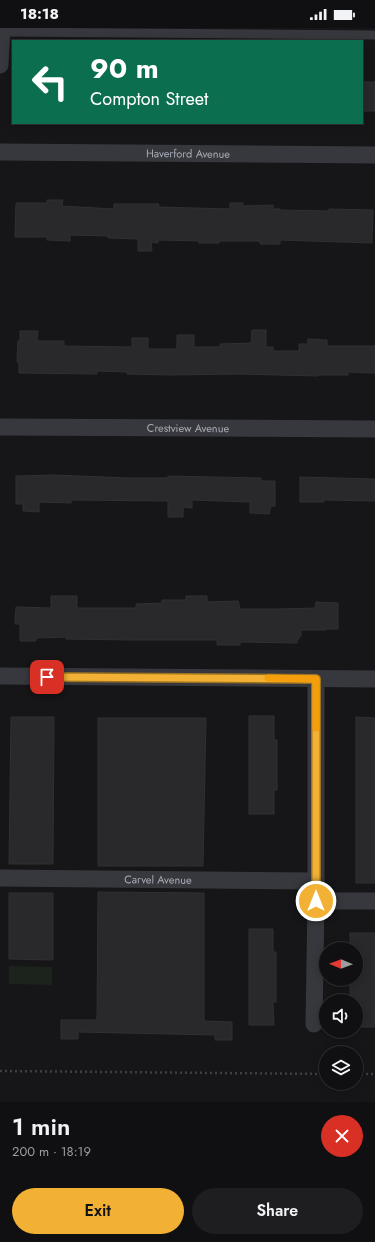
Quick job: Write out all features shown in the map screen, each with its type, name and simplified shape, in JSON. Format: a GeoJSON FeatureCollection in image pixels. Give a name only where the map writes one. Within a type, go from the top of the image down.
{"type":"FeatureCollection","features":[{"type":"Feature","properties":{"kind":"street"},"geometry":{"type":"LineString","coordinates":[[0,65],[2,30]]}},
{"type":"Feature","properties":{"kind":"street","name":"Haverford Avenue"},"geometry":{"type":"LineString","coordinates":[[0,152],[375,155]]}},
{"type":"Feature","properties":{"kind":"street","name":"Crestview Avenue"},"geometry":{"type":"LineString","coordinates":[[0,427],[375,429]]}},
{"type":"Feature","properties":{"kind":"street"},"geometry":{"type":"LineString","coordinates":[[0,676],[375,679]]}},
{"type":"Feature","properties":{"kind":"street"},"geometry":{"type":"LineString","coordinates":[[314,1024],[316,901],[316,679]]}},
{"type":"Feature","properties":{"kind":"street","name":"Carvel Avenue"},"geometry":{"type":"LineString","coordinates":[[0,878],[316,881]]}},
{"type":"Feature","properties":{"kind":"street"},"geometry":{"type":"LineString","coordinates":[[316,901],[375,901]]}},
{"type":"Feature","properties":{"kind":"lane"},"geometry":{"type":"LineString","coordinates":[[2,30],[375,35]]}},
{"type":"Feature","properties":{"kind":"path"},"geometry":{"type":"LineString","coordinates":[[0,1071],[319,1074]]}},
{"type":"Feature","properties":{"kind":"path"},"geometry":{"type":"LineString","coordinates":[[363,1074],[375,1074]]}},
{"type":"Feature","properties":{"kind":"shaded area"},"geometry":{"type":"Polygon","coordinates":[[[9,966],[52,967],[52,985],[9,984],[9,966]]]}},
{"type":"Feature","properties":{"kind":"building"},"geometry":{"type":"Polygon","coordinates":[[[363,82],[375,82],[375,111],[363,111],[363,82]]]}},
{"type":"Feature","properties":{"kind":"building"},"geometry":{"type":"Polygon","coordinates":[[[47,200],[63,200],[62,206],[114,209],[114,204],[159,204],[158,207],[230,209],[230,203],[243,203],[243,206],[273,205],[273,209],[280,210],[373,210],[372,243],[280,240],[280,244],[260,244],[260,241],[219,241],[219,243],[199,243],[199,241],[158,240],[158,243],[151,242],[152,251],[138,251],[138,239],[108,238],[108,236],[70,235],[70,241],[47,240],[47,237],[15,237],[16,203],[47,203],[47,200]]]}},
{"type":"Feature","properties":{"kind":"building"},"geometry":{"type":"Polygon","coordinates":[[[252,330],[266,330],[266,347],[273,347],[273,351],[299,351],[299,344],[308,344],[308,339],[327,340],[327,346],[375,346],[375,373],[348,372],[348,375],[318,376],[239,374],[169,375],[127,374],[127,372],[97,371],[97,374],[19,373],[19,362],[17,362],[20,331],[38,331],[37,341],[64,341],[64,346],[132,347],[132,338],[148,338],[148,349],[177,349],[177,335],[194,335],[194,347],[220,347],[220,344],[251,343],[252,330]]]}},
{"type":"Feature","properties":{"kind":"building"},"geometry":{"type":"Polygon","coordinates":[[[54,475],[129,478],[168,478],[168,476],[261,478],[261,481],[275,481],[275,506],[271,506],[269,514],[250,513],[250,502],[192,500],[192,508],[183,507],[183,517],[168,517],[168,501],[71,500],[71,503],[39,502],[39,512],[23,511],[23,504],[16,504],[16,476],[54,475]]]}},
{"type":"Feature","properties":{"kind":"building"},"geometry":{"type":"Polygon","coordinates":[[[300,477],[375,479],[375,501],[324,500],[324,502],[300,502],[300,477]]]}},
{"type":"Feature","properties":{"kind":"building"},"geometry":{"type":"Polygon","coordinates":[[[51,596],[77,596],[77,608],[136,608],[136,604],[162,603],[162,600],[186,600],[186,596],[207,596],[207,602],[238,601],[240,609],[315,608],[316,602],[338,603],[338,629],[301,630],[301,636],[297,639],[297,643],[240,642],[240,645],[217,645],[217,640],[66,639],[66,637],[36,638],[36,641],[20,641],[20,624],[15,624],[16,607],[51,608],[51,596]]]}},
{"type":"Feature","properties":{"kind":"building"},"geometry":{"type":"Polygon","coordinates":[[[249,716],[274,716],[274,740],[277,740],[277,790],[274,790],[274,814],[249,814],[249,716]]]}},
{"type":"Feature","properties":{"kind":"building"},"geometry":{"type":"Polygon","coordinates":[[[11,717],[54,717],[53,864],[9,864],[11,717]]]}},
{"type":"Feature","properties":{"kind":"building"},"geometry":{"type":"Polygon","coordinates":[[[356,717],[375,718],[375,883],[356,883],[356,717]]]}},
{"type":"Feature","properties":{"kind":"building"},"geometry":{"type":"Polygon","coordinates":[[[98,718],[206,718],[203,866],[98,866],[98,718]]]}},
{"type":"Feature","properties":{"kind":"building"},"geometry":{"type":"Polygon","coordinates":[[[98,892],[204,893],[204,1021],[232,1022],[232,1040],[215,1040],[215,1035],[78,1032],[78,1039],[61,1039],[61,1020],[97,1020],[98,892]]]}},
{"type":"Feature","properties":{"kind":"building"},"geometry":{"type":"Polygon","coordinates":[[[9,893],[53,893],[53,960],[9,959],[9,893]]]}},
{"type":"Feature","properties":{"kind":"building"},"geometry":{"type":"Polygon","coordinates":[[[249,929],[273,929],[273,952],[276,952],[276,1002],[273,1002],[274,1025],[249,1025],[249,929]]]}},
{"type":"Feature","properties":{"kind":"building"},"geometry":{"type":"Polygon","coordinates":[[[350,933],[375,933],[375,1027],[363,1027],[363,994],[350,994],[350,986],[363,986],[363,942],[350,942],[350,933]]]}},
{"type":"Feature","properties":{"kind":"slow traffic"},"geometry":{"type":"LineString","coordinates":[[268,678],[316,679],[316,728]]}},
{"type":"Feature","properties":{"kind":"route"},"geometry":{"type":"LineString","coordinates":[[47,677],[316,679],[316,901]]}}]}
